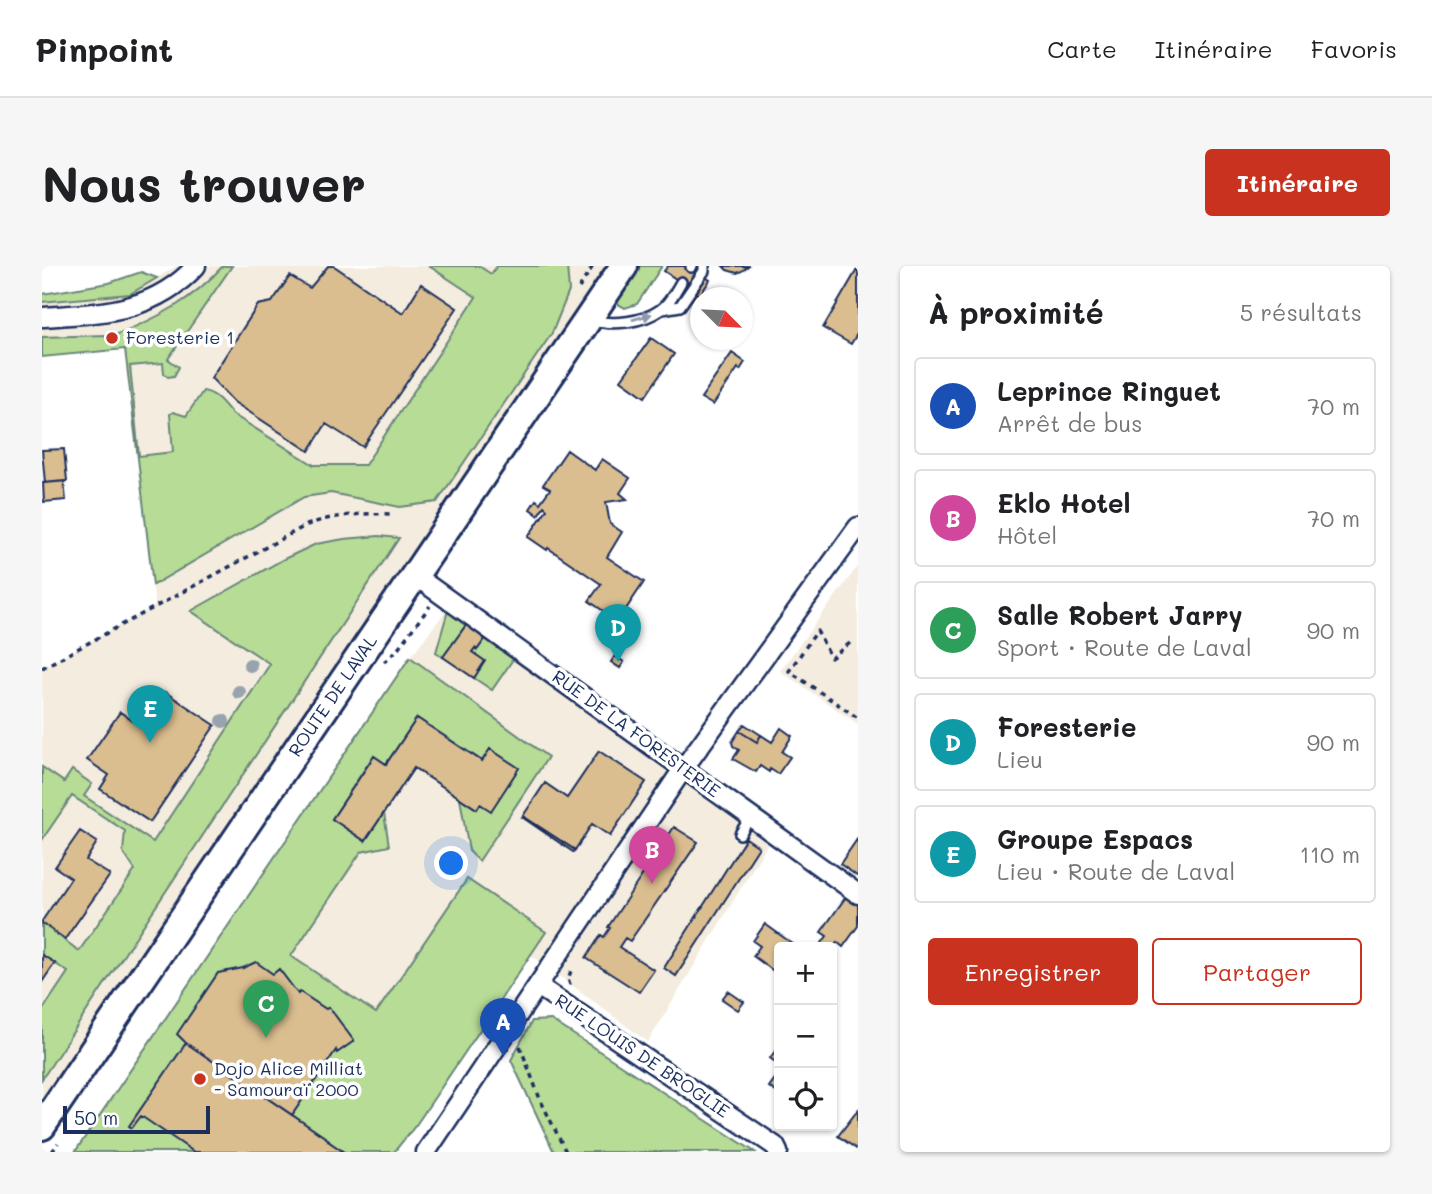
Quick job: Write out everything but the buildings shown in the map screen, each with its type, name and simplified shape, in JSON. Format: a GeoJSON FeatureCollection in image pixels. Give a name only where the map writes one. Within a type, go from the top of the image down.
{"type":"FeatureCollection","features":[{"type":"Feature","properties":{"kind":"main road","name":"ROUTE DE LAVAL"},"geometry":{"type":"LineString","coordinates":[[42,1126],[624,266]]}},
{"type":"Feature","properties":{"kind":"street"},"geometry":{"type":"LineString","coordinates":[[42,317],[119,310],[134,306],[176,284],[196,266]]}},
{"type":"Feature","properties":{"kind":"street"},"geometry":{"type":"LineString","coordinates":[[426,1152],[683,769],[858,527]]}},
{"type":"Feature","properties":{"kind":"street","name":"RUE DE LA FORESTERIE"},"geometry":{"type":"LineString","coordinates":[[414,575],[858,894]]}},
{"type":"Feature","properties":{"kind":"street","name":"RUE LOUIS DE BROGLIE"},"geometry":{"type":"LineString","coordinates":[[538,986],[775,1146],[778,1152]]}},
{"type":"Feature","properties":{"kind":"lane"},"geometry":{"type":"LineString","coordinates":[[588,318],[612,323],[680,306],[704,271],[704,266]]}},
{"type":"Feature","properties":{"kind":"lane"},"geometry":{"type":"LineString","coordinates":[[662,309],[681,282]]}},
{"type":"Feature","properties":{"kind":"lane"},"geometry":{"type":"LineString","coordinates":[[740,834],[751,817]]}},
{"type":"Feature","properties":{"kind":"path"},"geometry":{"type":"LineString","coordinates":[[42,668],[307,525],[336,517],[390,514]]}},
{"type":"Feature","properties":{"kind":"path"},"geometry":{"type":"LineString","coordinates":[[850,643],[831,658],[817,631],[789,671],[858,718]]}},
{"type":"Feature","properties":{"kind":"path"},"geometry":{"type":"LineString","coordinates":[[518,1017],[528,1024],[518,1041],[540,1099],[566,1152]]}},
{"type":"Feature","properties":{"kind":"shaded area"},"geometry":{"type":"Polygon","coordinates":[[[177,266],[624,266],[42,1126],[42,668],[155,606],[125,349],[42,355],[42,302],[130,294],[177,266]]]}},
{"type":"Feature","properties":{"kind":"shaded area"},"geometry":{"type":"Polygon","coordinates":[[[858,566],[858,724],[780,671],[858,566]]]}},
{"type":"Feature","properties":{"kind":"shaded area"},"geometry":{"type":"Polygon","coordinates":[[[449,607],[770,840],[648,1042],[530,954],[416,1125],[394,1152],[88,1132],[410,657],[449,607]]]}},
{"type":"Feature","properties":{"kind":"green space"},"geometry":{"type":"Polygon","coordinates":[[[223,266],[232,266],[168,359],[179,367],[174,376],[168,377],[164,373],[163,363],[130,366],[139,456],[173,452],[170,414],[173,412],[186,416],[203,391],[216,396],[232,414],[314,465],[365,465],[476,297],[429,266],[479,266],[491,274],[497,266],[567,266],[569,291],[552,333],[437,502],[400,507],[331,493],[304,497],[153,585],[125,349],[42,357],[42,337],[106,335],[107,341],[117,340],[117,334],[161,314],[187,298],[223,266]]]}},
{"type":"Feature","properties":{"kind":"green space"},"geometry":{"type":"Polygon","coordinates":[[[639,266],[662,266],[637,304],[625,308],[614,302],[639,266]]]}},
{"type":"Feature","properties":{"kind":"green space"},"geometry":{"type":"Polygon","coordinates":[[[141,272],[157,278],[130,294],[42,302],[42,294],[109,283],[141,272]]]}},
{"type":"Feature","properties":{"kind":"green space"},"geometry":{"type":"Polygon","coordinates":[[[379,536],[399,538],[42,1079],[42,1011],[68,972],[42,955],[42,923],[79,951],[135,870],[123,852],[125,831],[72,796],[42,840],[42,767],[64,782],[72,770],[92,784],[84,796],[153,842],[270,664],[191,611],[316,544],[379,536]]]}},
{"type":"Feature","properties":{"kind":"green space"},"geometry":{"type":"Polygon","coordinates":[[[449,607],[469,621],[443,657],[436,652],[449,607]]]}},
{"type":"Feature","properties":{"kind":"green space"},"geometry":{"type":"Polygon","coordinates":[[[488,635],[516,655],[492,690],[474,678],[484,661],[472,652],[475,648],[478,649],[488,635]]]}},
{"type":"Feature","properties":{"kind":"green space"},"geometry":{"type":"Polygon","coordinates":[[[410,657],[548,757],[479,861],[469,851],[460,798],[476,809],[480,804],[482,761],[417,718],[386,764],[373,756],[332,819],[365,841],[384,813],[389,846],[361,852],[291,956],[376,1013],[467,879],[546,932],[416,1125],[394,1152],[75,1152],[410,657]]]}},
{"type":"Feature","properties":{"kind":"green space"},"geometry":{"type":"Polygon","coordinates":[[[551,1020],[755,1152],[554,1152],[511,1060],[532,1021],[551,1020]]]}},
{"type":"Feature","properties":{"kind":"place","name":"Foresterie 1"},"geometry":{"type":"Point","coordinates":[112,338]}},
{"type":"Feature","properties":{"kind":"place","name":"Foresterie"},"geometry":{"type":"Point","coordinates":[618,662]}},
{"type":"Feature","properties":{"kind":"place","name":"Groupe Espacs"},"geometry":{"type":"Point","coordinates":[150,743]}},
{"type":"Feature","properties":{"kind":"place","name":"Eklo Hotel"},"geometry":{"type":"Point","coordinates":[652,884]}},
{"type":"Feature","properties":{"kind":"place","name":"Salle Robert Jarry"},"geometry":{"type":"Point","coordinates":[266,1038]}},
{"type":"Feature","properties":{"kind":"place","name":"Leprince Ringuet"},"geometry":{"type":"Point","coordinates":[503,1056]}},
{"type":"Feature","properties":{"kind":"place","name":"Dojo Alice Milliat - Samouraï 2000"},"geometry":{"type":"Point","coordinates":[200,1079]}}]}
